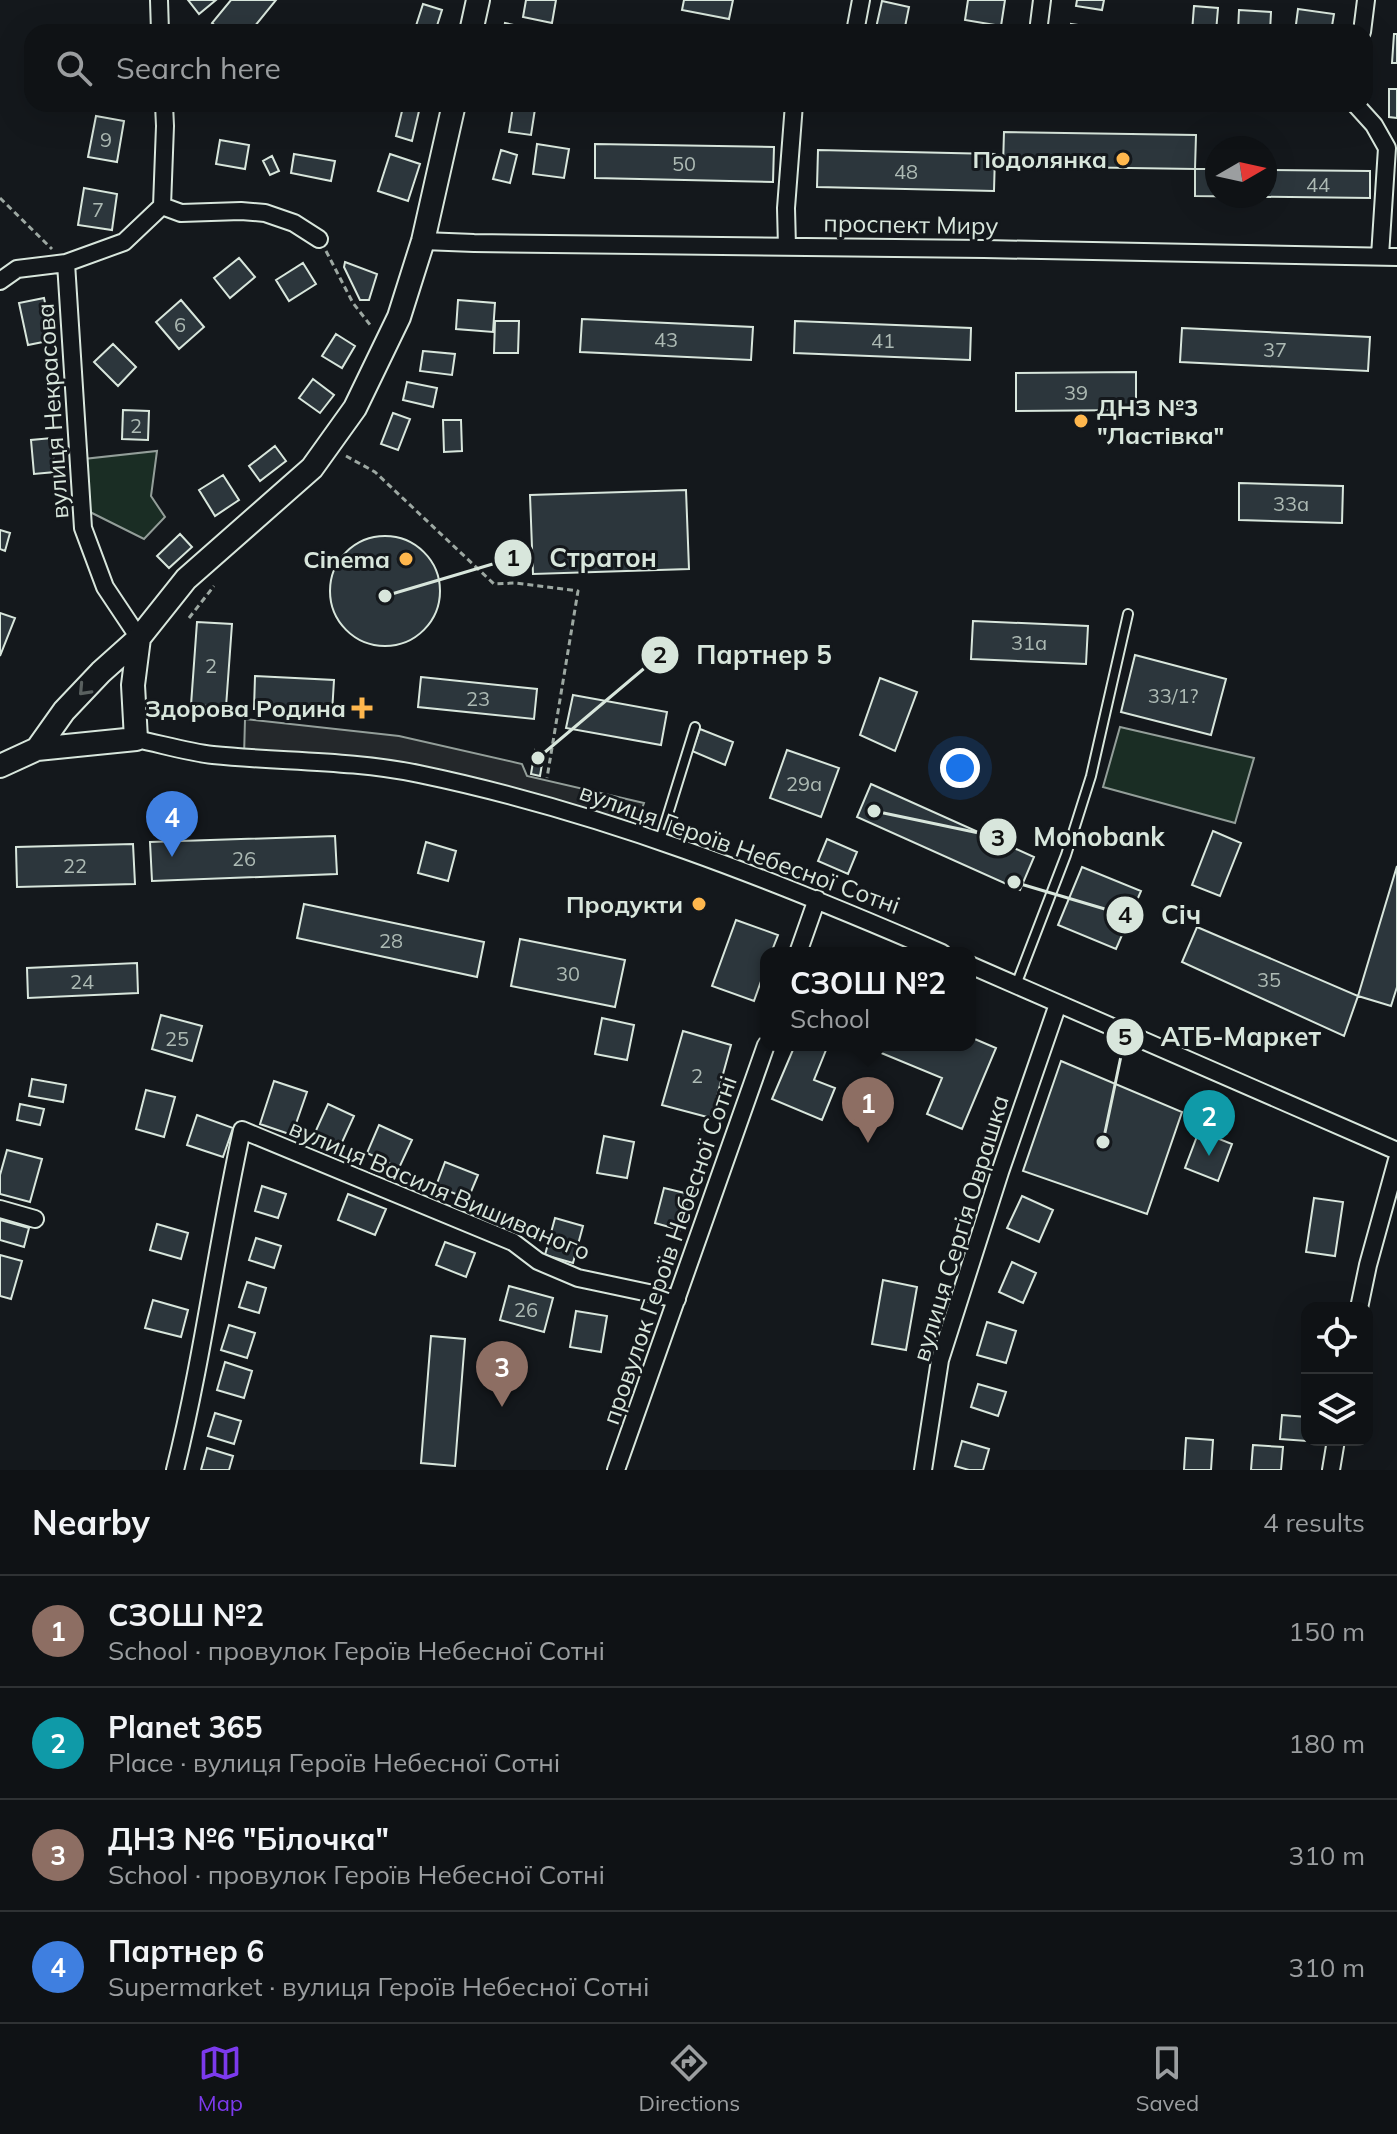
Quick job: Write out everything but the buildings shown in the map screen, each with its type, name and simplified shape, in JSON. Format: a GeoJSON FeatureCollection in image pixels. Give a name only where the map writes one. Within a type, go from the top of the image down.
{"type":"FeatureCollection","features":[{"type":"Feature","properties":{"kind":"main road"},"geometry":{"type":"LineString","coordinates":[[473,24],[478,0]]}},
{"type":"Feature","properties":{"kind":"main road"},"geometry":{"type":"LineString","coordinates":[[37,749],[64,711],[139,638],[186,579],[312,468],[355,408],[399,317],[423,241],[452,112]]}},
{"type":"Feature","properties":{"kind":"main road"},"geometry":{"type":"LineString","coordinates":[[136,739],[133,685],[139,638]]}},
{"type":"Feature","properties":{"kind":"main road","name":"вулиця Героїв Небесної Сотні"},"geometry":{"type":"LineString","coordinates":[[0,766],[37,749],[136,739]]}},
{"type":"Feature","properties":{"kind":"street"},"geometry":{"type":"LineString","coordinates":[[159,0],[160,24]]}},
{"type":"Feature","properties":{"kind":"street"},"geometry":{"type":"LineString","coordinates":[[856,24],[861,0]]}},
{"type":"Feature","properties":{"kind":"street"},"geometry":{"type":"LineString","coordinates":[[1039,24],[1042,0]]}},
{"type":"Feature","properties":{"kind":"street"},"geometry":{"type":"LineString","coordinates":[[1363,24],[1366,0]]}},
{"type":"Feature","properties":{"kind":"street"},"geometry":{"type":"LineString","coordinates":[[0,281],[17,269],[66,263],[124,242],[162,206],[164,112]]}},
{"type":"Feature","properties":{"kind":"street"},"geometry":{"type":"LineString","coordinates":[[787,247],[786,208],[793,112]]}},
{"type":"Feature","properties":{"kind":"street"},"geometry":{"type":"LineString","coordinates":[[1362,112],[1387,148],[1389,257]]}},
{"type":"Feature","properties":{"kind":"street"},"geometry":{"type":"LineString","coordinates":[[162,206],[181,213],[265,213],[294,223],[319,239]]}},
{"type":"Feature","properties":{"kind":"street","name":"проспект Миру"},"geometry":{"type":"LineString","coordinates":[[423,241],[1389,257]]}},
{"type":"Feature","properties":{"kind":"street","name":"вулиця Некрасова"},"geometry":{"type":"LineString","coordinates":[[66,263],[83,528],[105,587],[139,638]]}},
{"type":"Feature","properties":{"kind":"street","name":"вулиця Героїв Небесної Сотні"},"geometry":{"type":"LineString","coordinates":[[136,739],[211,754],[415,773],[544,804],[660,840],[817,899],[928,947]]}},
{"type":"Feature","properties":{"kind":"street"},"geometry":{"type":"LineString","coordinates":[[800,947],[817,899]]}},
{"type":"Feature","properties":{"kind":"street"},"geometry":{"type":"LineString","coordinates":[[976,968],[1397,1151]]}},
{"type":"Feature","properties":{"kind":"street","name":"вулиця Сергія Оврашка"},"geometry":{"type":"LineString","coordinates":[[923,1470],[940,1360],[1058,1004]]}},
{"type":"Feature","properties":{"kind":"street","name":"провулок Героїв Небесної Сотні"},"geometry":{"type":"LineString","coordinates":[[616,1470],[764,1051]]}},
{"type":"Feature","properties":{"kind":"street","name":"вулиця Василя Вишиваного"},"geometry":{"type":"LineString","coordinates":[[175,1470],[242,1130],[513,1242],[538,1261],[578,1278],[677,1299]]}},
{"type":"Feature","properties":{"kind":"street"},"geometry":{"type":"LineString","coordinates":[[1360,1302],[1397,1160]]}},
{"type":"Feature","properties":{"kind":"street"},"geometry":{"type":"LineString","coordinates":[[0,1209],[35,1219]]}},
{"type":"Feature","properties":{"kind":"street"},"geometry":{"type":"LineString","coordinates":[[1331,1470],[1335,1446]]}},
{"type":"Feature","properties":{"kind":"lane"},"geometry":{"type":"LineString","coordinates":[[1016,985],[1066,855],[1091,776],[1128,614]]}},
{"type":"Feature","properties":{"kind":"lane"},"geometry":{"type":"LineString","coordinates":[[660,840],[695,727]]}},
{"type":"Feature","properties":{"kind":"path"},"geometry":{"type":"LineString","coordinates":[[0,198],[66,263]]}},
{"type":"Feature","properties":{"kind":"path"},"geometry":{"type":"LineString","coordinates":[[319,239],[353,303],[376,332]]}},
{"type":"Feature","properties":{"kind":"path"},"geometry":{"type":"LineString","coordinates":[[342,454],[375,472],[494,584],[516,583],[578,591],[547,778]]}},
{"type":"Feature","properties":{"kind":"path"},"geometry":{"type":"LineString","coordinates":[[189,618],[214,586]]}},
{"type":"Feature","properties":{"kind":"green space"},"geometry":{"type":"Polygon","coordinates":[[[157,451],[151,496],[165,517],[144,539],[86,510],[84,459],[157,451]]]}},
{"type":"Feature","properties":{"kind":"green space"},"geometry":{"type":"Polygon","coordinates":[[[1120,727],[1254,758],[1235,823],[1103,787],[1120,727]]]}},
{"type":"Feature","properties":{"kind":"shaded area"},"geometry":{"type":"Polygon","coordinates":[[[245,719],[399,736],[522,764],[527,776],[644,803],[634,831],[502,792],[244,757],[245,719]]]}},
{"type":"Feature","properties":{"kind":"place","name":"Подолянка"},"geometry":{"type":"Point","coordinates":[1123,159]}},
{"type":"Feature","properties":{"kind":"place","name":"ДНЗ №3 \"Ластівка\""},"geometry":{"type":"Point","coordinates":[1081,421]}},
{"type":"Feature","properties":{"kind":"place","name":"Cinema"},"geometry":{"type":"Point","coordinates":[406,559]}},
{"type":"Feature","properties":{"kind":"place","name":"Стратон"},"geometry":{"type":"Point","coordinates":[385,596]}},
{"type":"Feature","properties":{"kind":"place","name":"Здорова Родина"},"geometry":{"type":"Point","coordinates":[362,708]}},
{"type":"Feature","properties":{"kind":"place","name":"Партнер 5"},"geometry":{"type":"Point","coordinates":[538,758]}},
{"type":"Feature","properties":{"kind":"place","name":"Monobank"},"geometry":{"type":"Point","coordinates":[874,811]}},
{"type":"Feature","properties":{"kind":"place","name":"Партнер 6"},"geometry":{"type":"Point","coordinates":[172,857]}},
{"type":"Feature","properties":{"kind":"place","name":"Січ"},"geometry":{"type":"Point","coordinates":[1014,882]}},
{"type":"Feature","properties":{"kind":"place","name":"Продукти"},"geometry":{"type":"Point","coordinates":[699,904]}},
{"type":"Feature","properties":{"kind":"place","name":"АТБ-Маркет"},"geometry":{"type":"Point","coordinates":[1103,1142]}},
{"type":"Feature","properties":{"kind":"place","name":"СЗОШ №2"},"geometry":{"type":"Point","coordinates":[868,1143]}},
{"type":"Feature","properties":{"kind":"place","name":"Planet 365"},"geometry":{"type":"Point","coordinates":[1209,1156]}},
{"type":"Feature","properties":{"kind":"place","name":"ДНЗ №6 \"Білочка\""},"geometry":{"type":"Point","coordinates":[502,1407]}}]}
